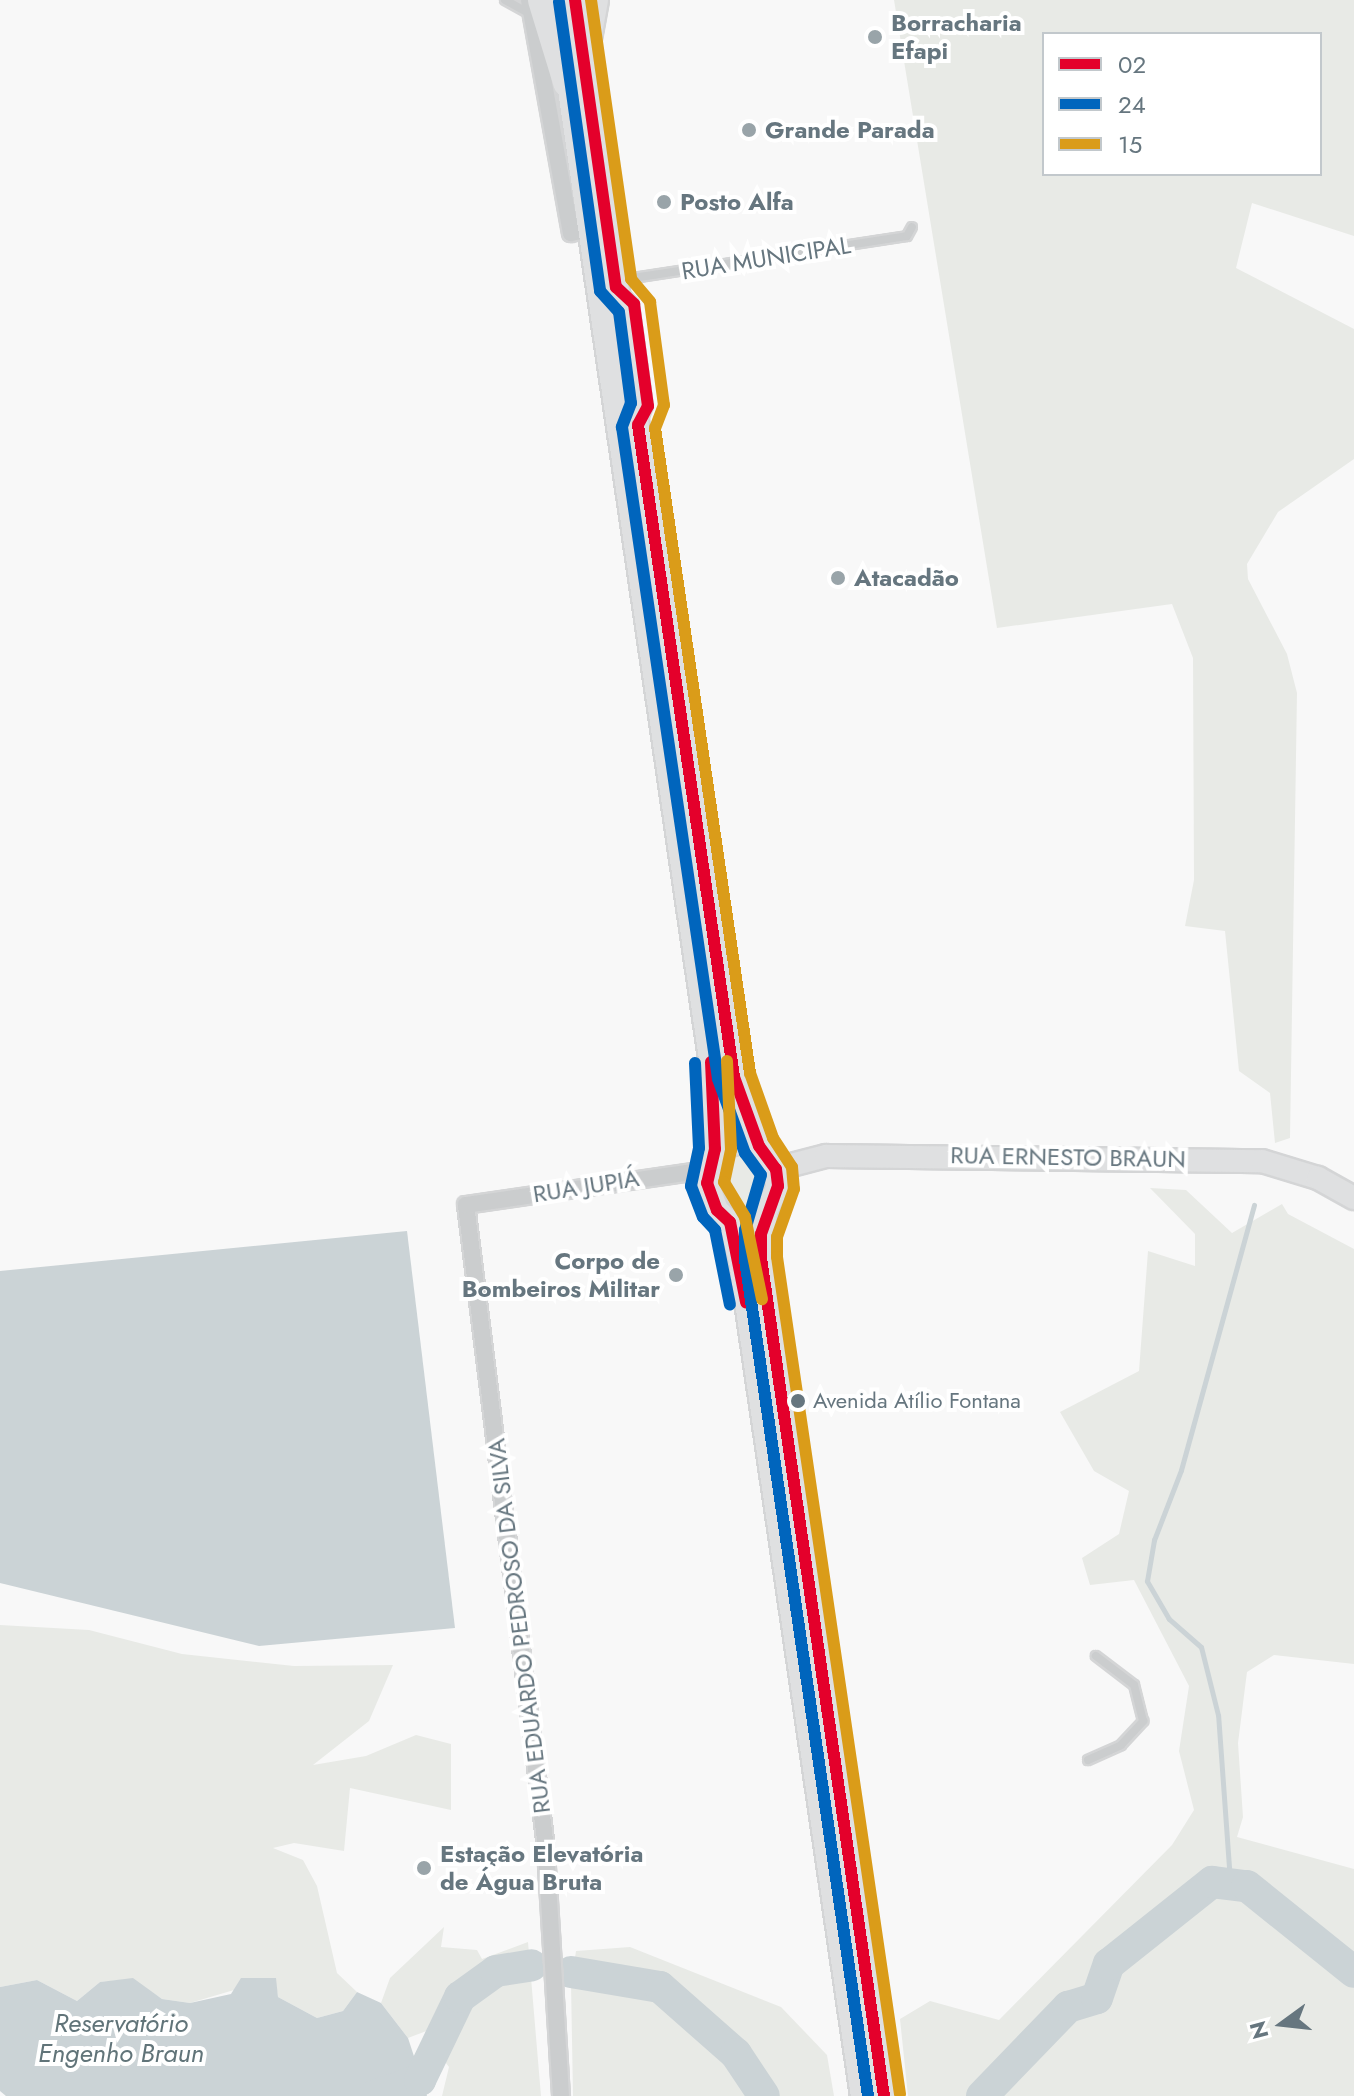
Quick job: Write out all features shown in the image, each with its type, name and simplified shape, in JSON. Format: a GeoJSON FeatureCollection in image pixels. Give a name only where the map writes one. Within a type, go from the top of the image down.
{"type":"FeatureCollection","features":[{"type":"Feature","properties":{"kind":"highway"},"geometry":{"type":"LineString","coordinates":[[583,55],[593,0]]}},
{"type":"Feature","properties":{"kind":"highway"},"geometry":{"type":"LineString","coordinates":[[534,5],[568,82]]}},
{"type":"Feature","properties":{"kind":"main road"},"geometry":{"type":"LineString","coordinates":[[555,0],[568,82],[579,232],[713,1079],[710,1196],[730,1222],[740,1261],[862,2096]]}},
{"type":"Feature","properties":{"kind":"main road"},"geometry":{"type":"LineString","coordinates":[[575,0],[734,1077],[759,1146],[776,1169],[778,1186],[766,1212],[761,1258],[884,2096]]}},
{"type":"Feature","properties":{"kind":"main road"},"geometry":{"type":"LineString","coordinates":[[711,1160],[744,1141],[759,1146]]}},
{"type":"Feature","properties":{"kind":"main road","name":"RUA ERNESTO BRAUN"},"geometry":{"type":"LineString","coordinates":[[776,1169],[826,1156],[1262,1161],[1307,1174],[1354,1198]]}},
{"type":"Feature","properties":{"kind":"main road"},"geometry":{"type":"LineString","coordinates":[[730,1222],[743,1224],[766,1212]]}},
{"type":"Feature","properties":{"kind":"street"},"geometry":{"type":"LineString","coordinates":[[534,5],[579,232]]}},
{"type":"Feature","properties":{"kind":"street","name":"RUA JUPIÁ"},"geometry":{"type":"LineString","coordinates":[[466,1205],[711,1160]]}},
{"type":"Feature","properties":{"kind":"street","name":"RUA EDUARDO PEDROSO DA SILVA"},"geometry":{"type":"LineString","coordinates":[[466,1205],[546,1848],[561,2096]]}},
{"type":"Feature","properties":{"kind":"lane"},"geometry":{"type":"LineString","coordinates":[[505,0],[534,5]]}},
{"type":"Feature","properties":{"kind":"lane","name":"RUA MUNICIPAL"},"geometry":{"type":"LineString","coordinates":[[616,284],[907,236],[912,227]]}},
{"type":"Feature","properties":{"kind":"lane"},"geometry":{"type":"LineString","coordinates":[[1354,1186],[1354,1198]]}},
{"type":"Feature","properties":{"kind":"lane"},"geometry":{"type":"LineString","coordinates":[[1088,1760],[1121,1745],[1143,1721],[1134,1685],[1096,1656]]}},
{"type":"Feature","properties":{"kind":"shaded area"},"geometry":{"type":"Polygon","coordinates":[[[894,0],[1354,0],[1354,236],[1252,203],[1236,268],[1354,329],[1354,459],[1278,512],[1247,564],[1248,579],[1287,654],[1297,693],[1290,1138],[1275,1143],[1270,1093],[1239,1071],[1225,931],[1185,926],[1194,880],[1193,658],[1172,604],[997,628],[894,0]]]}},
{"type":"Feature","properties":{"kind":"shaded area"},"geometry":{"type":"Polygon","coordinates":[[[742,1154],[754,1162],[765,1184],[760,1205],[747,1214],[725,1204],[719,1184],[723,1160],[742,1154]]]}},
{"type":"Feature","properties":{"kind":"shaded area"},"geometry":{"type":"Polygon","coordinates":[[[1150,1188],[1186,1190],[1232,1233],[1282,1204],[1288,1214],[1354,1249],[1354,1664],[1274,1655],[1247,1672],[1238,1743],[1243,1817],[1237,1837],[1354,1869],[1354,2096],[908,2096],[900,2019],[930,2001],[999,2020],[1172,1845],[1194,1810],[1179,1751],[1189,1686],[1134,1580],[1090,1585],[1082,1558],[1119,1534],[1129,1491],[1094,1471],[1060,1412],[1139,1371],[1148,1251],[1195,1266],[1195,1234],[1150,1188]]]}},
{"type":"Feature","properties":{"kind":"shaded area"},"geometry":{"type":"Polygon","coordinates":[[[0,1625],[89,1630],[182,1654],[294,1666],[393,1665],[369,1721],[313,1765],[366,1756],[416,1735],[451,1744],[451,1810],[350,1788],[344,1851],[294,1843],[273,1848],[303,1860],[317,1886],[337,1973],[357,1992],[343,2011],[317,2018],[278,1997],[275,1978],[190,2003],[162,1999],[132,1979],[100,1982],[77,2001],[37,1980],[0,1987],[0,1625]]]}},
{"type":"Feature","properties":{"kind":"shaded area"},"geometry":{"type":"Polygon","coordinates":[[[444,1927],[441,1947],[477,1950],[482,1959],[528,1942],[541,2096],[442,2096],[449,2067],[433,2046],[429,2030],[408,2038],[381,2003],[390,1978],[444,1927]]]}},
{"type":"Feature","properties":{"kind":"shaded area"},"geometry":{"type":"Polygon","coordinates":[[[630,1947],[781,2007],[827,2055],[834,2096],[573,2096],[571,1984],[576,1951],[630,1947]]]}},
{"type":"Feature","properties":{"kind":"water"},"geometry":{"type":"Polygon","coordinates":[[[407,1231],[455,1628],[259,1646],[0,1583],[0,1271],[407,1231]]]}},
{"type":"Feature","properties":{"kind":"water","name":"Reservatório Engenho Braun"},"geometry":{"type":"Polygon","coordinates":[[[133,1978],[162,1999],[190,2003],[231,1994],[241,1978],[276,1978],[278,1997],[317,2018],[343,2011],[357,1992],[381,2003],[408,2038],[427,2096],[6,2096],[0,2091],[0,1987],[37,1980],[77,2001],[100,1982],[133,1978]]]}},
{"type":"Feature","properties":{"kind":"waterway"},"geometry":{"type":"LineString","coordinates":[[1230,1881],[1218,1715],[1201,1647],[1169,1619],[1147,1581],[1154,1540],[1181,1470],[1254,1205]]}},
{"type":"Feature","properties":{"kind":"waterway"},"geometry":{"type":"LineString","coordinates":[[982,2096],[1068,2007],[1097,1998],[1109,1964],[1212,1882],[1247,1886],[1354,1972]]}},
{"type":"Feature","properties":{"kind":"waterway"},"geometry":{"type":"LineString","coordinates":[[374,2096],[420,2080],[460,1997],[496,1971],[532,1965]]}},
{"type":"Feature","properties":{"kind":"waterway"},"geometry":{"type":"LineString","coordinates":[[571,1972],[660,1987],[736,2054],[764,2096]]}},
{"type":"Feature","properties":{"kind":"transit line","name":"02"},"geometry":{"type":"LineString","coordinates":[[575,0],[616,287],[634,304],[648,406],[638,425],[734,1077],[759,1146],[776,1169],[778,1186],[761,1234],[761,1258],[884,2096]]}},
{"type":"Feature","properties":{"kind":"transit line","name":"15"},"geometry":{"type":"LineString","coordinates":[[591,0],[631,279],[650,302],[664,405],[655,428],[750,1073],[773,1138],[792,1167],[794,1189],[777,1237],[777,1257],[900,2094]]}},
{"type":"Feature","properties":{"kind":"transit line","name":"24"},"geometry":{"type":"LineString","coordinates":[[559,2],[600,291],[619,312],[631,403],[622,427],[718,1079],[745,1153],[761,1175],[745,1230],[745,1260],[868,2096]]}},
{"type":"Feature","properties":{"kind":"transit line","name":"15"},"geometry":{"type":"LineString","coordinates":[[727,1061],[731,1150],[724,1182],[745,1217],[762,1299]]}},
{"type":"Feature","properties":{"kind":"transit line","name":"02"},"geometry":{"type":"LineString","coordinates":[[711,1062],[715,1149],[707,1183],[717,1210],[730,1222],[746,1302]]}},
{"type":"Feature","properties":{"kind":"transit line","name":"24"},"geometry":{"type":"LineString","coordinates":[[695,1063],[699,1148],[691,1186],[703,1217],[715,1230],[730,1305]]}},
{"type":"Feature","properties":{"kind":"place","name":"Borracharia Efapi"},"geometry":{"type":"Point","coordinates":[875,37]}},
{"type":"Feature","properties":{"kind":"place","name":"Grande Parada"},"geometry":{"type":"Point","coordinates":[749,130]}},
{"type":"Feature","properties":{"kind":"place","name":"Posto Alfa"},"geometry":{"type":"Point","coordinates":[664,202]}},
{"type":"Feature","properties":{"kind":"place","name":"Atacadão"},"geometry":{"type":"Point","coordinates":[838,578]}},
{"type":"Feature","properties":{"kind":"place","name":"Corpo de Bombeiros Militar"},"geometry":{"type":"Point","coordinates":[676,1275]}},
{"type":"Feature","properties":{"kind":"place","name":"Avenida Atílio Fontana"},"geometry":{"type":"Point","coordinates":[798,1401]}},
{"type":"Feature","properties":{"kind":"place","name":"Estação Elevatória de Água Bruta"},"geometry":{"type":"Point","coordinates":[424,1868]}}]}
